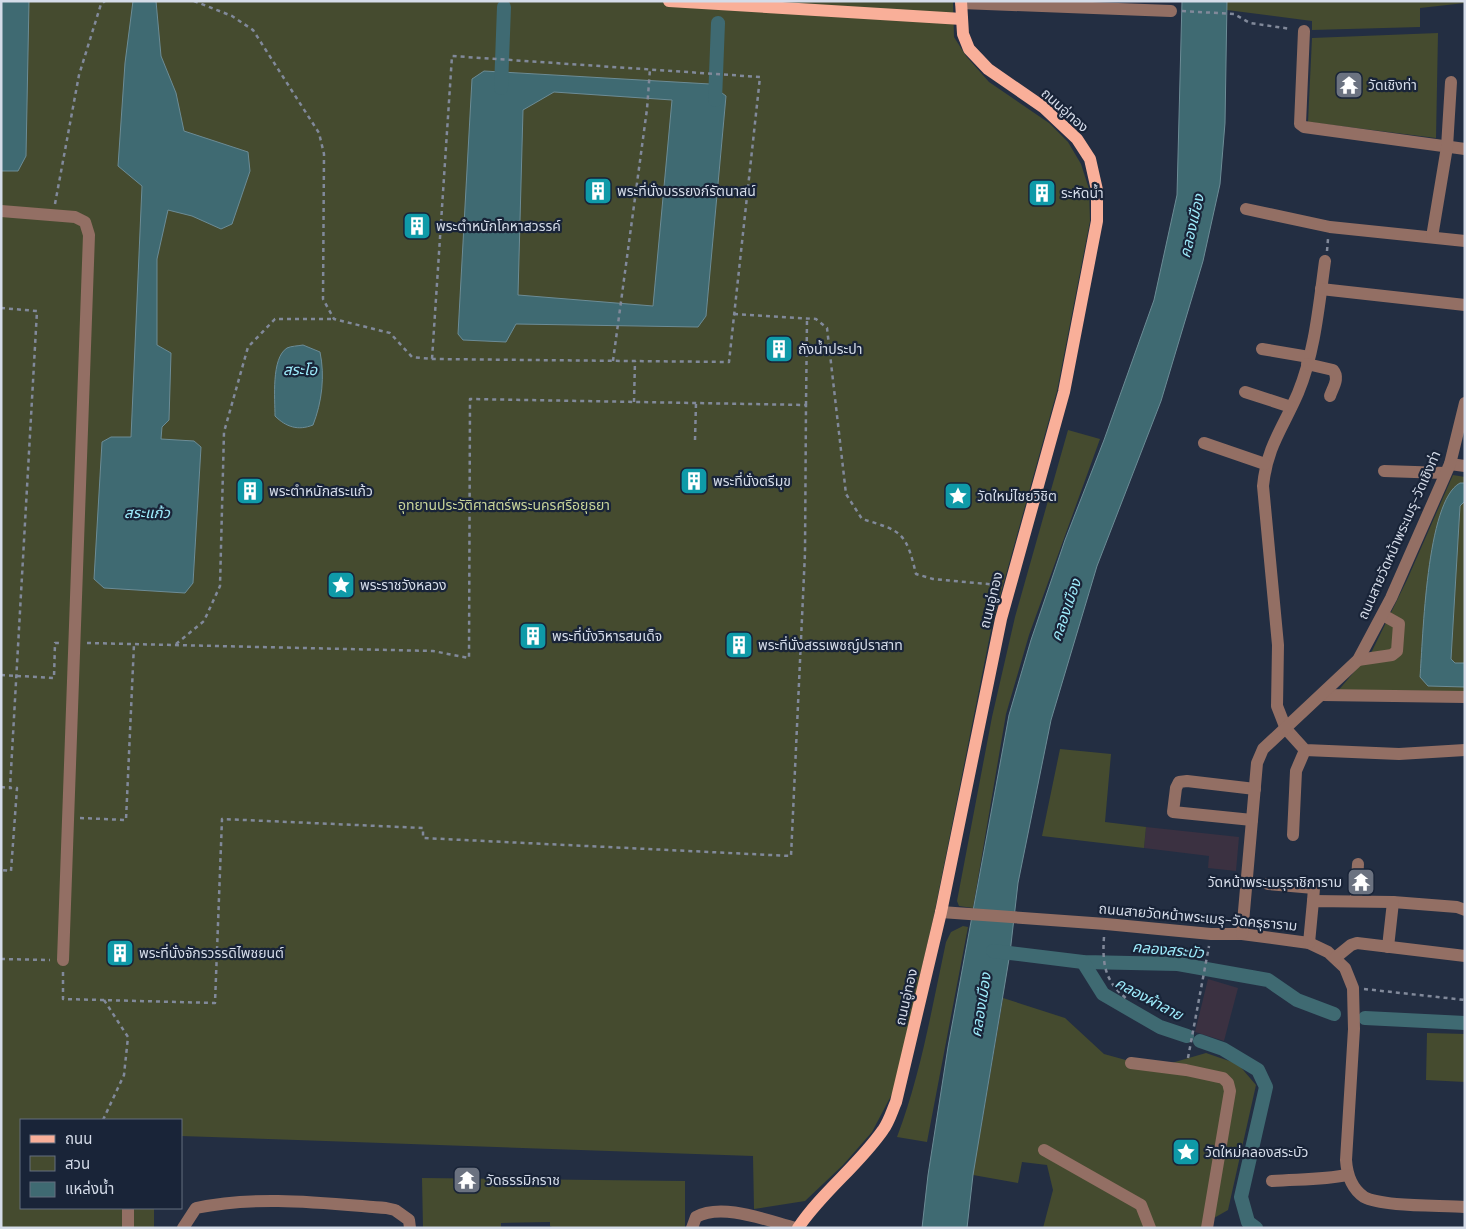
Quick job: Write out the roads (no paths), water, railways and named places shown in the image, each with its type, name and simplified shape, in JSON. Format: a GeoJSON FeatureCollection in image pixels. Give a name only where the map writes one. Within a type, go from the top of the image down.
{"type":"FeatureCollection","features":[{"type":"Feature","properties":{"kind":"main road"},"geometry":{"type":"LineString","coordinates":[[669,1],[962,19]]}},
{"type":"Feature","properties":{"kind":"main road","name":"ถนนอู่ทอง"},"geometry":{"type":"LineString","coordinates":[[797,1228],[812,1206],[867,1151],[885,1128],[896,1102],[941,912],[1009,586],[1064,392],[1097,221],[1097,190],[1090,159],[1077,139],[1043,107],[988,69],[969,48],[963,34],[962,2]]}},
{"type":"Feature","properties":{"kind":"street"},"geometry":{"type":"LineString","coordinates":[[962,2],[1171,11]]}},
{"type":"Feature","properties":{"kind":"street"},"geometry":{"type":"LineString","coordinates":[[1304,31],[1300,124],[1304,127],[1465,149]]}},
{"type":"Feature","properties":{"kind":"street"},"geometry":{"type":"LineString","coordinates":[[1432,237],[1447,147],[1451,82]]}},
{"type":"Feature","properties":{"kind":"street"},"geometry":{"type":"LineString","coordinates":[[1246,209],[1330,227],[1465,241]]}},
{"type":"Feature","properties":{"kind":"street"},"geometry":{"type":"LineString","coordinates":[[1,211],[74,217],[86,222],[89,235],[63,960]]}},
{"type":"Feature","properties":{"kind":"street"},"geometry":{"type":"LineString","coordinates":[[1325,261],[1308,360],[1291,407],[1270,448],[1265,464],[1263,486],[1278,646],[1277,706],[1286,729],[1306,750],[1400,754],[1465,750]]}},
{"type":"Feature","properties":{"kind":"street"},"geometry":{"type":"LineString","coordinates":[[1321,289],[1465,305]]}},
{"type":"Feature","properties":{"kind":"street"},"geometry":{"type":"LineString","coordinates":[[1262,349],[1308,360],[1333,370],[1337,377],[1330,396]]}},
{"type":"Feature","properties":{"kind":"street"},"geometry":{"type":"LineString","coordinates":[[1245,392],[1291,407]]}},
{"type":"Feature","properties":{"kind":"street","name":"ถนนสายวัดหน้าพระเมรุ-วัดเชิงท่า"},"geometry":{"type":"LineString","coordinates":[[1242,934],[1257,763],[1263,750],[1358,660],[1382,615],[1447,468],[1465,403]]}},
{"type":"Feature","properties":{"kind":"street"},"geometry":{"type":"LineString","coordinates":[[1204,443],[1265,464]]}},
{"type":"Feature","properties":{"kind":"street"},"geometry":{"type":"LineString","coordinates":[[1384,471],[1465,466]]}},
{"type":"Feature","properties":{"kind":"street"},"geometry":{"type":"LineString","coordinates":[[1358,660],[1392,655],[1397,650],[1399,624],[1382,615]]}},
{"type":"Feature","properties":{"kind":"street"},"geometry":{"type":"LineString","coordinates":[[1323,695],[1465,697]]}},
{"type":"Feature","properties":{"kind":"street"},"geometry":{"type":"LineString","coordinates":[[1293,835],[1296,771],[1306,750]]}},
{"type":"Feature","properties":{"kind":"street"},"geometry":{"type":"LineString","coordinates":[[1252,820],[1173,812],[1176,788],[1179,782],[1187,781],[1255,789]]}},
{"type":"Feature","properties":{"kind":"street"},"geometry":{"type":"LineString","coordinates":[[1356,901],[1358,864]]}},
{"type":"Feature","properties":{"kind":"street"},"geometry":{"type":"LineString","coordinates":[[1268,884],[1314,888],[1309,943]]}},
{"type":"Feature","properties":{"kind":"street"},"geometry":{"type":"LineString","coordinates":[[1313,901],[1393,902],[1457,907],[1465,910]]}},
{"type":"Feature","properties":{"kind":"street"},"geometry":{"type":"LineString","coordinates":[[1388,946],[1393,902]]}},
{"type":"Feature","properties":{"kind":"street","name":"ถนนสายวัดหน้าพระเมรุ-วัดครุธาราม"},"geometry":{"type":"LineString","coordinates":[[941,912],[1211,934],[1242,934],[1309,943],[1328,952],[1345,968],[1353,988],[1354,1029],[1347,1175]]}},
{"type":"Feature","properties":{"kind":"street"},"geometry":{"type":"LineString","coordinates":[[1335,958],[1351,945],[1357,943],[1465,956]]}},
{"type":"Feature","properties":{"kind":"street"},"geometry":{"type":"LineString","coordinates":[[1131,1064],[1186,1070],[1223,1078],[1228,1083],[1230,1091],[1207,1228]]}},
{"type":"Feature","properties":{"kind":"street"},"geometry":{"type":"LineString","coordinates":[[1044,1150],[1141,1206],[1150,1228]]}},
{"type":"Feature","properties":{"kind":"street"},"geometry":{"type":"LineString","coordinates":[[1272,1181],[1308,1178],[1324,1180],[1347,1175],[1354,1188],[1365,1197],[1388,1202],[1465,1207]]}},
{"type":"Feature","properties":{"kind":"street"},"geometry":{"type":"LineString","coordinates":[[183,1228],[185,1221],[196,1208],[214,1204],[291,1199],[395,1210],[409,1220],[410,1228]]}},
{"type":"Feature","properties":{"kind":"street"},"geometry":{"type":"LineString","coordinates":[[128,1209],[128,1228]]}},
{"type":"Feature","properties":{"kind":"street"},"geometry":{"type":"LineString","coordinates":[[692,1228],[696,1217],[706,1211],[731,1211],[797,1228]]}},
{"type":"Feature","properties":{"kind":"water"},"geometry":{"type":"Polygon","coordinates":[[[1,1],[29,1],[26,156],[18,171],[1,171],[1,1]]]}},
{"type":"Feature","properties":{"kind":"water","name":"สระแก้ว"},"geometry":{"type":"Polygon","coordinates":[[[133,1],[156,1],[161,56],[176,93],[184,131],[248,152],[250,171],[232,224],[221,229],[192,216],[168,210],[157,259],[157,345],[171,353],[169,420],[162,427],[161,439],[194,441],[201,447],[193,583],[185,593],[104,588],[94,579],[102,442],[111,437],[131,437],[142,186],[118,166],[125,63],[133,1]]]}},
{"type":"Feature","properties":{"kind":"water","name":"คลองเมือง"},"geometry":{"type":"Polygon","coordinates":[[[1182,1],[1227,1],[1225,123],[1220,184],[1203,261],[1161,401],[1097,566],[1051,720],[1018,883],[1010,953],[973,1175],[967,1228],[922,1228],[928,1175],[948,1047],[1009,715],[1031,640],[1065,540],[1104,440],[1154,300],[1177,195],[1182,1]]]}},
{"type":"Feature","properties":{"kind":"water"},"geometry":{"type":"Polygon","coordinates":[[[484,71],[710,84],[726,96],[706,316],[698,327],[516,324],[506,342],[463,340],[458,334],[472,79],[484,71]],[[554,92],[523,110],[518,295],[653,306],[672,100],[554,92]]]}},
{"type":"Feature","properties":{"kind":"water","name":"สระโอ"},"geometry":{"type":"Polygon","coordinates":[[[303,345],[320,352],[322,389],[313,425],[297,428],[283,423],[275,416],[275,379],[278,360],[282,353],[289,347],[303,345]]]}},
{"type":"Feature","properties":{"kind":"water"},"geometry":{"type":"Polygon","coordinates":[[[1460,483],[1465,483],[1465,501],[1460,506],[1451,659],[1455,663],[1465,663],[1465,687],[1428,686],[1420,677],[1428,572],[1440,516],[1449,495],[1460,483]]]}},
{"type":"Feature","properties":{"kind":"waterway"},"geometry":{"type":"LineString","coordinates":[[501,88],[504,7]]}},
{"type":"Feature","properties":{"kind":"waterway"},"geometry":{"type":"LineString","coordinates":[[715,100],[718,23]]}},
{"type":"Feature","properties":{"kind":"waterway","name":"คลองสระบัว"},"geometry":{"type":"LineString","coordinates":[[993,951],[1083,962],[1178,964],[1268,980],[1297,1000],[1334,1014]]}},
{"type":"Feature","properties":{"kind":"waterway","name":"คลองผ้าลาย"},"geometry":{"type":"LineString","coordinates":[[1083,962],[1103,994],[1160,1027],[1187,1036]]}},
{"type":"Feature","properties":{"kind":"waterway","name":"คลองสระบัว"},"geometry":{"type":"LineString","coordinates":[[1365,1018],[1465,1023]]}},
{"type":"Feature","properties":{"kind":"waterway","name":"คลองผ้าลาย"},"geometry":{"type":"LineString","coordinates":[[1200,1041],[1223,1049],[1258,1070],[1266,1087],[1241,1197],[1248,1222],[1256,1228]]}},
{"type":"Feature","properties":{"kind":"place","name":"วัดเชิงท่า"},"geometry":{"type":"Point","coordinates":[1349,85]}},
{"type":"Feature","properties":{"kind":"place","name":"พระที่นั่งบรรยงก์รัตนาสน์"},"geometry":{"type":"Point","coordinates":[598,191]}},
{"type":"Feature","properties":{"kind":"place","name":"ระหัดน้ำ"},"geometry":{"type":"Point","coordinates":[1042,193]}},
{"type":"Feature","properties":{"kind":"place","name":"พระตำหนักโคหาสวรรค์"},"geometry":{"type":"Point","coordinates":[417,226]}},
{"type":"Feature","properties":{"kind":"place","name":"ถังน้ำประปา"},"geometry":{"type":"Point","coordinates":[779,349]}},
{"type":"Feature","properties":{"kind":"place","name":"พระที่นั่งตรีมุข"},"geometry":{"type":"Point","coordinates":[694,481]}},
{"type":"Feature","properties":{"kind":"place","name":"พระตำหนักสระแก้ว"},"geometry":{"type":"Point","coordinates":[250,491]}},
{"type":"Feature","properties":{"kind":"place","name":"วัดใหม่ไชยวิชิต"},"geometry":{"type":"Point","coordinates":[958,496]}},
{"type":"Feature","properties":{"kind":"place","name":"พระราชวังหลวง"},"geometry":{"type":"Point","coordinates":[341,585]}},
{"type":"Feature","properties":{"kind":"place","name":"พระที่นั่งวิหารสมเด็จ"},"geometry":{"type":"Point","coordinates":[533,636]}},
{"type":"Feature","properties":{"kind":"place","name":"พระที่นั่งสรรเพชญ์ปราสาท"},"geometry":{"type":"Point","coordinates":[739,645]}},
{"type":"Feature","properties":{"kind":"place","name":"วัดหน้าพระเมรุราชิการาม"},"geometry":{"type":"Point","coordinates":[1361,882]}},
{"type":"Feature","properties":{"kind":"place","name":"พระที่นั่งจักรวรรดิไพชยนต์"},"geometry":{"type":"Point","coordinates":[120,953]}},
{"type":"Feature","properties":{"kind":"place","name":"วัดใหม่คลองสระบัว"},"geometry":{"type":"Point","coordinates":[1186,1152]}},
{"type":"Feature","properties":{"kind":"place","name":"วัดธรรมิกราช"},"geometry":{"type":"Point","coordinates":[467,1180]}},
{"type":"Feature","properties":{"kind":"park label","name":"อุทยานประวัติศาสตร์พระนครศรีอยุธยา"},"geometry":{"type":"Point","coordinates":[504,505]}}]}
